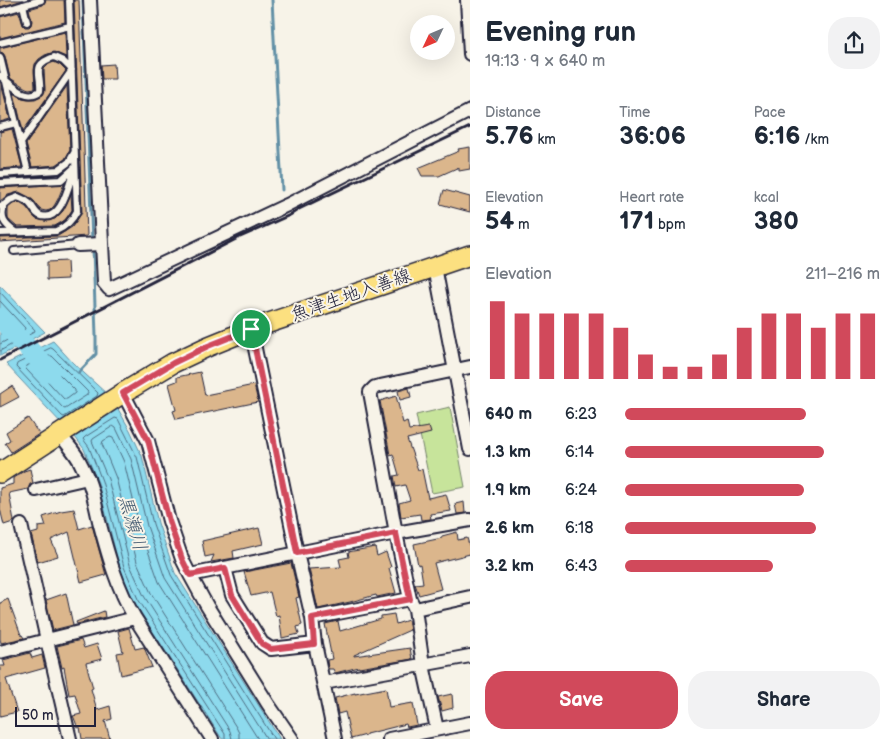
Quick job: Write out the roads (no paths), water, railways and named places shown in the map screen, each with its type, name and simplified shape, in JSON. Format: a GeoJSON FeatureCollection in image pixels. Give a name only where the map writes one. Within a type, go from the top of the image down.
{"type":"FeatureCollection","features":[{"type":"Feature","properties":{"kind":"main road","name":"魚津生地入善線"},"geometry":{"type":"LineString","coordinates":[[0,473],[173,363],[208,346],[251,329],[470,255]]}},
{"type":"Feature","properties":{"kind":"street"},"geometry":{"type":"LineString","coordinates":[[90,0],[104,283],[109,289],[287,205],[470,111]]}},
{"type":"Feature","properties":{"kind":"street"},"geometry":{"type":"LineString","coordinates":[[467,0],[470,54]]}},
{"type":"Feature","properties":{"kind":"street"},"geometry":{"type":"LineString","coordinates":[[78,245],[102,244]]}},
{"type":"Feature","properties":{"kind":"street"},"geometry":{"type":"LineString","coordinates":[[434,267],[470,448]]}},
{"type":"Feature","properties":{"kind":"street"},"geometry":{"type":"LineString","coordinates":[[251,329],[312,618],[314,644],[324,683],[334,739]]}},
{"type":"Feature","properties":{"kind":"street"},"geometry":{"type":"LineString","coordinates":[[436,730],[412,604],[396,533],[370,392],[375,387],[470,367]]}},
{"type":"Feature","properties":{"kind":"street"},"geometry":{"type":"LineString","coordinates":[[119,396],[148,440],[169,521],[182,559],[190,575],[207,606],[292,739]]}},
{"type":"Feature","properties":{"kind":"street"},"geometry":{"type":"LineString","coordinates":[[62,433],[82,466],[91,486],[117,584],[135,618],[212,739]]}},
{"type":"Feature","properties":{"kind":"street"},"geometry":{"type":"LineString","coordinates":[[36,490],[88,478]]}},
{"type":"Feature","properties":{"kind":"street"},"geometry":{"type":"LineString","coordinates":[[190,575],[396,533],[470,520]]}},
{"type":"Feature","properties":{"kind":"street"},"geometry":{"type":"LineString","coordinates":[[21,525],[70,739]]}},
{"type":"Feature","properties":{"kind":"street"},"geometry":{"type":"LineString","coordinates":[[225,568],[232,595],[262,644],[271,649],[314,644]]}},
{"type":"Feature","properties":{"kind":"street"},"geometry":{"type":"LineString","coordinates":[[312,618],[470,598]]}},
{"type":"Feature","properties":{"kind":"street"},"geometry":{"type":"LineString","coordinates":[[0,652],[135,618]]}},
{"type":"Feature","properties":{"kind":"street"},"geometry":{"type":"LineString","coordinates":[[324,683],[470,656]]}},
{"type":"Feature","properties":{"kind":"street"},"geometry":{"type":"LineString","coordinates":[[389,739],[470,722]]}},
{"type":"Feature","properties":{"kind":"lane"},"geometry":{"type":"LineString","coordinates":[[0,12],[41,0]]}},
{"type":"Feature","properties":{"kind":"lane"},"geometry":{"type":"LineString","coordinates":[[0,232],[56,231],[72,220],[77,212],[69,0]]}},
{"type":"Feature","properties":{"kind":"lane"},"geometry":{"type":"LineString","coordinates":[[23,6],[27,22]]}},
{"type":"Feature","properties":{"kind":"lane"},"geometry":{"type":"LineString","coordinates":[[0,43],[70,26]]}},
{"type":"Feature","properties":{"kind":"lane"},"geometry":{"type":"LineString","coordinates":[[0,57],[3,83],[16,123],[28,172]]}},
{"type":"Feature","properties":{"kind":"lane"},"geometry":{"type":"LineString","coordinates":[[3,83],[20,92],[34,95],[40,91],[40,64],[46,60],[54,57],[63,61],[72,70]]}},
{"type":"Feature","properties":{"kind":"lane"},"geometry":{"type":"LineString","coordinates":[[21,143],[72,70]]}},
{"type":"Feature","properties":{"kind":"lane"},"geometry":{"type":"LineString","coordinates":[[0,126],[16,123]]}},
{"type":"Feature","properties":{"kind":"lane"},"geometry":{"type":"LineString","coordinates":[[1,173],[58,170],[69,162],[74,152]]}},
{"type":"Feature","properties":{"kind":"lane"},"geometry":{"type":"LineString","coordinates":[[0,183],[61,180],[75,167]]}},
{"type":"Feature","properties":{"kind":"lane"},"geometry":{"type":"LineString","coordinates":[[15,232],[3,222],[2,206],[18,197],[31,204],[39,215],[46,216],[56,213],[61,207],[75,167]]}},
{"type":"Feature","properties":{"kind":"lane"},"geometry":{"type":"LineString","coordinates":[[14,251],[78,245]]}},
{"type":"Feature","properties":{"kind":"water"},"geometry":{"type":"Polygon","coordinates":[[[0,285],[45,332],[0,356],[0,285]]]}},
{"type":"Feature","properties":{"kind":"water"},"geometry":{"type":"Polygon","coordinates":[[[53,341],[73,363],[108,395],[62,424],[6,364],[53,341]]]}},
{"type":"Feature","properties":{"kind":"water"},"geometry":{"type":"Polygon","coordinates":[[[118,409],[142,456],[158,523],[175,573],[280,739],[222,739],[134,602],[120,569],[98,483],[84,449],[75,437],[118,409]]]}},
{"type":"Feature","properties":{"kind":"waterway"},"geometry":{"type":"LineString","coordinates":[[83,0],[92,242]]}},
{"type":"Feature","properties":{"kind":"waterway"},"geometry":{"type":"LineString","coordinates":[[272,0],[282,190]]}},
{"type":"Feature","properties":{"kind":"waterway"},"geometry":{"type":"LineString","coordinates":[[79,372],[96,354],[93,248]]}},
{"type":"Feature","properties":{"kind":"waterway","name":"黒瀬川"},"geometry":{"type":"LineString","coordinates":[[0,318],[50,372]]}},
{"type":"Feature","properties":{"kind":"railway"},"geometry":{"type":"LineString","coordinates":[[0,360],[238,238],[290,215],[470,127]]}}]}
